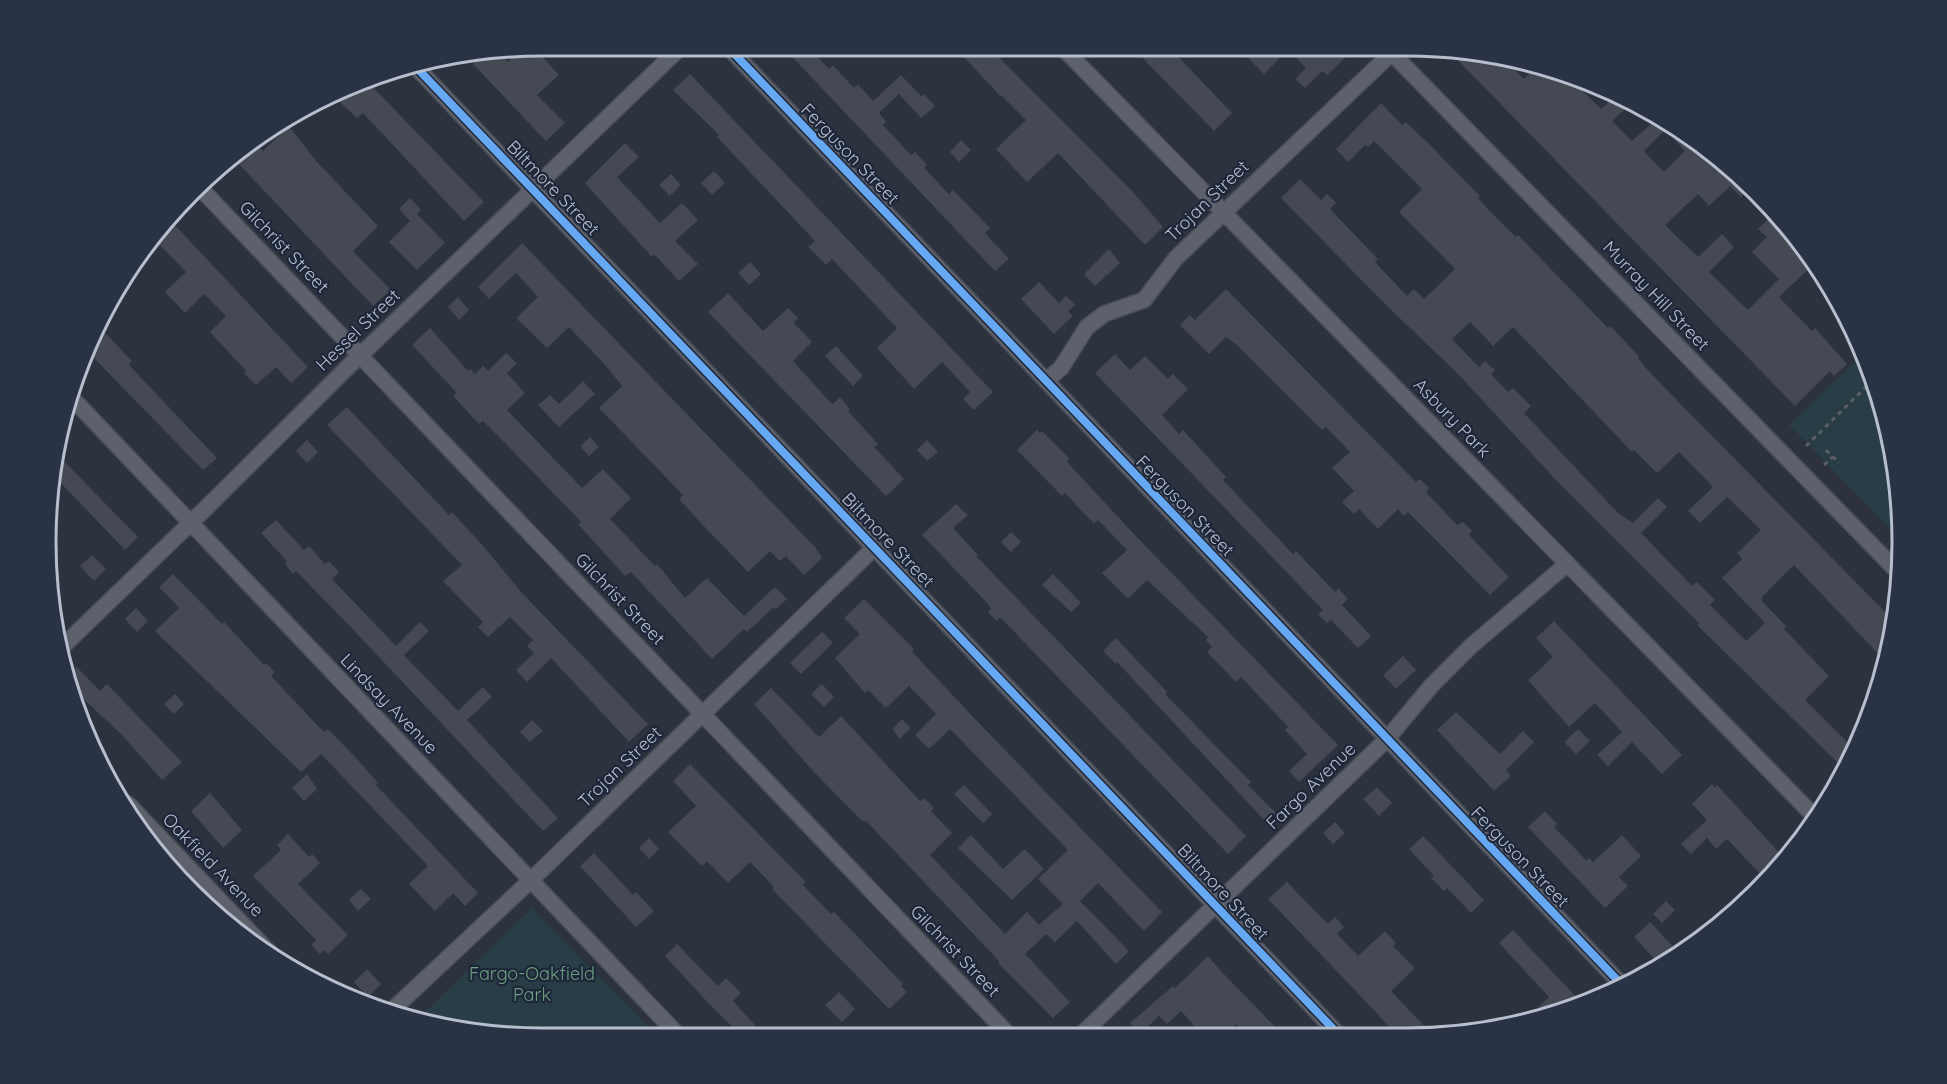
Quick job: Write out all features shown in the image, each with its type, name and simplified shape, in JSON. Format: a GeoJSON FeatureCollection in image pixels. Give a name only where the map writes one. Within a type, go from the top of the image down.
{"type":"FeatureCollection","features":[{"type":"Feature","properties":{"kind":"street","name":"Hessel Street"},"geometry":{"type":"LineString","coordinates":[[66,643],[360,355],[534,191],[672,56]]}},
{"type":"Feature","properties":{"kind":"street","name":"Ferguson Street"},"geometry":{"type":"LineString","coordinates":[[736,56],[1617,979]]}},
{"type":"Feature","properties":{"kind":"street","name":"Asbury Park"},"geometry":{"type":"LineString","coordinates":[[1071,56],[1810,812]]}},
{"type":"Feature","properties":{"kind":"street","name":"Trojan Street"},"geometry":{"type":"LineString","coordinates":[[1046,381],[1061,368],[1087,327],[1104,314],[1144,300],[1176,258],[1384,56]]}},
{"type":"Feature","properties":{"kind":"street","name":"Murray Hill Street"},"geometry":{"type":"LineString","coordinates":[[1400,56],[1891,564]]}},
{"type":"Feature","properties":{"kind":"street","name":"Biltmore Street"},"geometry":{"type":"LineString","coordinates":[[420,71],[1332,1028]]}},
{"type":"Feature","properties":{"kind":"street","name":"Gilchrist Street"},"geometry":{"type":"LineString","coordinates":[[204,192],[1002,1028]]}},
{"type":"Feature","properties":{"kind":"street","name":"Lindsay Avenue"},"geometry":{"type":"LineString","coordinates":[[76,402],[671,1028]]}},
{"type":"Feature","properties":{"kind":"street","name":"Trojan Street"},"geometry":{"type":"LineString","coordinates":[[396,1006],[530,881],[874,548]]}},
{"type":"Feature","properties":{"kind":"street","name":"Fargo Avenue"},"geometry":{"type":"LineString","coordinates":[[1088,1028],[1387,739],[1432,685],[1470,647],[1567,564]]}},
{"type":"Feature","properties":{"kind":"street","name":"Oakfield Avenue"},"geometry":{"type":"LineString","coordinates":[[142,818],[247,928]]}},
{"type":"Feature","properties":{"kind":"path"},"geometry":{"type":"LineString","coordinates":[[1806,446],[1866,387]]}},
{"type":"Feature","properties":{"kind":"path"},"geometry":{"type":"LineString","coordinates":[[1826,450],[1839,463]]}},
{"type":"Feature","properties":{"kind":"path"},"geometry":{"type":"LineString","coordinates":[[1824,465],[1832,457]]}},
{"type":"Feature","properties":{"kind":"green space"},"geometry":{"type":"Polygon","coordinates":[[[1856,361],[1866,386],[1882,447],[1891,529],[1789,425],[1856,361]]]}},
{"type":"Feature","properties":{"kind":"green space","name":"Fargo-Oakfield Park"},"geometry":{"type":"Polygon","coordinates":[[[532,908],[649,1028],[510,1027],[478,1024],[423,1014],[532,908]]]}},
{"type":"Feature","properties":{"kind":"building"},"geometry":{"type":"Polygon","coordinates":[[[542,56],[559,75],[537,95],[565,123],[546,141],[473,64],[477,60],[504,58],[508,62],[513,57],[542,56]]]}},
{"type":"Feature","properties":{"kind":"building"},"geometry":{"type":"Polygon","coordinates":[[[791,56],[817,56],[829,69],[833,65],[854,88],[858,84],[873,101],[901,75],[921,96],[924,94],[935,106],[921,118],[899,94],[879,113],[886,122],[883,125],[911,155],[915,152],[927,165],[924,168],[949,194],[953,190],[990,228],[985,233],[1009,259],[995,271],[791,56]]]}},
{"type":"Feature","properties":{"kind":"building"},"geometry":{"type":"Polygon","coordinates":[[[963,56],[998,56],[1133,192],[1163,227],[1145,245],[1058,153],[1027,182],[996,149],[1026,120],[963,56]]]}},
{"type":"Feature","properties":{"kind":"building"},"geometry":{"type":"Polygon","coordinates":[[[1141,56],[1178,56],[1232,113],[1214,131],[1141,56]]]}},
{"type":"Feature","properties":{"kind":"building"},"geometry":{"type":"Polygon","coordinates":[[[1246,56],[1282,56],[1264,74],[1246,56]]]}},
{"type":"Feature","properties":{"kind":"building"},"geometry":{"type":"Polygon","coordinates":[[[1294,56],[1343,56],[1345,58],[1327,75],[1322,71],[1305,88],[1295,79],[1306,68],[1294,56]]]}},
{"type":"Feature","properties":{"kind":"building"},"geometry":{"type":"Polygon","coordinates":[[[1457,59],[1513,68],[1524,79],[1531,72],[1561,81],[1580,89],[1601,109],[1609,101],[1625,109],[1612,121],[1632,141],[1652,123],[1664,131],[1644,151],[1664,172],[1685,151],[1667,132],[1726,176],[1744,193],[1741,197],[1730,186],[1709,206],[1698,194],[1665,225],[1698,257],[1722,234],[1734,247],[1709,272],[1748,310],[1779,279],[1752,252],[1767,237],[1758,229],[1769,219],[1808,269],[1779,297],[1812,331],[1815,328],[1847,364],[1834,376],[1830,371],[1795,406],[1457,59]]]}},
{"type":"Feature","properties":{"kind":"building"},"geometry":{"type":"Polygon","coordinates":[[[690,74],[993,392],[974,410],[963,399],[970,392],[942,362],[914,389],[877,348],[897,328],[832,259],[826,265],[808,247],[815,241],[717,137],[719,135],[673,90],[690,74]]]}},
{"type":"Feature","properties":{"kind":"building"},"geometry":{"type":"Polygon","coordinates":[[[372,86],[484,202],[464,221],[363,113],[357,118],[338,101],[372,86]]]}},
{"type":"Feature","properties":{"kind":"building"},"geometry":{"type":"Polygon","coordinates":[[[1381,103],[1402,125],[1406,122],[1480,196],[1478,198],[1516,237],[1518,235],[1608,328],[1610,326],[1665,388],[1886,613],[1878,654],[1794,565],[1762,597],[1762,601],[1786,626],[1784,629],[1829,676],[1805,700],[1848,742],[1838,763],[1697,625],[1699,623],[1556,480],[1458,374],[1385,304],[1281,198],[1300,179],[1321,200],[1327,194],[1336,203],[1330,209],[1378,259],[1375,262],[1407,296],[1414,289],[1424,299],[1455,269],[1399,212],[1422,189],[1374,141],[1368,147],[1365,145],[1348,162],[1336,149],[1381,103]],[[1470,322],[1452,339],[1479,367],[1485,361],[1495,370],[1491,374],[1508,392],[1513,388],[1531,406],[1524,413],[1618,513],[1633,523],[1658,498],[1667,507],[1641,533],[1692,586],[1697,582],[1715,600],[1710,605],[1746,641],[1765,623],[1722,578],[1742,559],[1737,553],[1761,530],[1727,497],[1700,523],[1688,511],[1713,487],[1679,452],[1657,473],[1634,450],[1632,452],[1513,327],[1493,346],[1470,322]]]}},
{"type":"Feature","properties":{"kind":"building"},"geometry":{"type":"Polygon","coordinates":[[[289,127],[317,162],[378,226],[353,251],[391,290],[373,306],[238,163],[259,147],[263,151],[289,127]]]}},
{"type":"Feature","properties":{"kind":"building"},"geometry":{"type":"Polygon","coordinates":[[[961,140],[971,150],[959,162],[950,152],[961,140]]]}},
{"type":"Feature","properties":{"kind":"building"},"geometry":{"type":"Polygon","coordinates":[[[625,143],[639,157],[617,177],[660,223],[682,203],[698,220],[675,241],[698,264],[679,281],[654,254],[652,257],[585,183],[625,143]]]}},
{"type":"Feature","properties":{"kind":"building"},"geometry":{"type":"Polygon","coordinates":[[[714,171],[725,183],[712,195],[701,183],[714,171]]]}},
{"type":"Feature","properties":{"kind":"building"},"geometry":{"type":"Polygon","coordinates":[[[671,174],[681,185],[670,196],[659,185],[671,174]]]}},
{"type":"Feature","properties":{"kind":"building"},"geometry":{"type":"Polygon","coordinates":[[[410,198],[421,210],[410,221],[399,209],[410,198]]]}},
{"type":"Feature","properties":{"kind":"building"},"geometry":{"type":"Polygon","coordinates":[[[417,214],[445,243],[417,270],[389,242],[417,214]]]}},
{"type":"Feature","properties":{"kind":"building"},"geometry":{"type":"Polygon","coordinates":[[[174,224],[308,367],[291,383],[276,367],[256,385],[210,332],[226,316],[204,294],[185,313],[165,292],[186,272],[158,243],[174,224]]]}},
{"type":"Feature","properties":{"kind":"building"},"geometry":{"type":"Polygon","coordinates":[[[522,243],[815,547],[822,558],[804,575],[786,556],[780,561],[770,551],[748,572],[698,520],[679,499],[683,495],[599,408],[622,386],[607,367],[569,327],[547,348],[516,318],[538,297],[516,273],[489,299],[478,287],[522,243]]]}},
{"type":"Feature","properties":{"kind":"building"},"geometry":{"type":"Polygon","coordinates":[[[1109,249],[1120,263],[1095,286],[1084,274],[1109,249]]]}},
{"type":"Feature","properties":{"kind":"building"},"geometry":{"type":"Polygon","coordinates":[[[750,262],[761,274],[749,285],[738,273],[750,262]]]}},
{"type":"Feature","properties":{"kind":"building"},"geometry":{"type":"Polygon","coordinates":[[[1039,282],[1059,303],[1066,296],[1075,305],[1068,311],[1073,316],[1054,334],[1021,299],[1039,282]]]}},
{"type":"Feature","properties":{"kind":"building"},"geometry":{"type":"Polygon","coordinates":[[[1226,289],[1416,482],[1420,479],[1429,488],[1426,492],[1457,525],[1463,522],[1472,531],[1469,535],[1509,577],[1490,595],[1408,512],[1404,516],[1398,509],[1378,529],[1359,509],[1354,514],[1342,502],[1354,491],[1332,468],[1350,452],[1326,427],[1322,430],[1237,345],[1226,337],[1209,354],[1180,325],[1190,315],[1195,320],[1226,289]]]}},
{"type":"Feature","properties":{"kind":"building"},"geometry":{"type":"Polygon","coordinates":[[[728,293],[763,331],[788,308],[798,318],[794,323],[812,342],[793,361],[830,402],[833,404],[840,397],[850,409],[848,411],[878,444],[874,447],[904,479],[886,496],[708,312],[728,293]]]}},
{"type":"Feature","properties":{"kind":"building"},"geometry":{"type":"Polygon","coordinates":[[[458,297],[469,310],[459,320],[448,307],[458,297]]]}},
{"type":"Feature","properties":{"kind":"building"},"geometry":{"type":"Polygon","coordinates":[[[430,328],[468,371],[470,369],[475,374],[483,366],[488,371],[506,353],[517,363],[507,373],[525,393],[507,410],[582,488],[603,469],[631,498],[610,519],[655,566],[657,564],[685,598],[707,578],[744,616],[775,587],[787,599],[776,609],[774,607],[747,632],[744,629],[712,659],[631,572],[625,576],[578,524],[581,522],[505,443],[483,421],[479,424],[453,396],[457,393],[412,345],[430,328]]]}},
{"type":"Feature","properties":{"kind":"building"},"geometry":{"type":"Polygon","coordinates":[[[105,333],[132,361],[129,365],[217,458],[203,470],[93,357],[105,333]]]}},
{"type":"Feature","properties":{"kind":"building"},"geometry":{"type":"Polygon","coordinates":[[[836,346],[863,376],[853,386],[825,356],[836,346]]]}},
{"type":"Feature","properties":{"kind":"building"},"geometry":{"type":"Polygon","coordinates":[[[1115,354],[1130,370],[1145,356],[1168,379],[1173,374],[1188,389],[1162,415],[1179,434],[1183,430],[1226,477],[1223,480],[1293,554],[1296,551],[1335,592],[1338,588],[1348,599],[1342,605],[1371,636],[1358,648],[1331,620],[1327,623],[1318,614],[1323,610],[1095,373],[1115,354]]]}},
{"type":"Feature","properties":{"kind":"building"},"geometry":{"type":"Polygon","coordinates":[[[583,381],[595,394],[559,427],[538,405],[550,395],[559,404],[583,381]]]}},
{"type":"Feature","properties":{"kind":"building"},"geometry":{"type":"Polygon","coordinates":[[[347,407],[449,515],[452,512],[523,594],[648,724],[629,742],[551,658],[527,682],[516,670],[534,653],[527,646],[533,640],[510,617],[488,637],[478,627],[483,622],[443,581],[462,565],[327,425],[347,407]]]}},
{"type":"Feature","properties":{"kind":"building"},"geometry":{"type":"Polygon","coordinates":[[[1037,430],[1040,433],[1042,431],[1069,458],[1067,461],[1070,465],[1133,533],[1338,745],[1299,782],[1289,771],[1307,754],[1285,730],[1288,727],[1241,677],[1236,682],[1207,652],[1212,647],[1206,640],[1208,637],[1147,580],[1128,599],[1102,573],[1127,550],[1098,520],[1094,524],[1065,493],[1062,496],[1017,450],[1037,430]]]}},
{"type":"Feature","properties":{"kind":"building"},"geometry":{"type":"Polygon","coordinates":[[[590,437],[599,447],[589,456],[580,446],[590,437]]]}},
{"type":"Feature","properties":{"kind":"building"},"geometry":{"type":"Polygon","coordinates":[[[307,440],[318,452],[307,463],[296,451],[307,440]]]}},
{"type":"Feature","properties":{"kind":"building"},"geometry":{"type":"Polygon","coordinates":[[[927,440],[938,452],[927,461],[917,450],[927,440]]]}},
{"type":"Feature","properties":{"kind":"building"},"geometry":{"type":"Polygon","coordinates":[[[63,460],[138,537],[125,550],[60,482],[63,460]]]}},
{"type":"Feature","properties":{"kind":"building"},"geometry":{"type":"Polygon","coordinates":[[[956,504],[968,515],[953,528],[978,555],[976,556],[1246,836],[1228,854],[1000,617],[997,621],[988,612],[991,609],[987,603],[922,535],[956,504]]]}},
{"type":"Feature","properties":{"kind":"building"},"geometry":{"type":"Polygon","coordinates":[[[276,520],[304,550],[309,546],[325,564],[329,561],[339,572],[332,579],[396,646],[420,622],[429,631],[404,655],[458,711],[483,687],[492,697],[467,720],[558,818],[543,831],[344,620],[296,571],[293,574],[285,564],[287,561],[261,533],[276,520]]]}},
{"type":"Feature","properties":{"kind":"building"},"geometry":{"type":"Polygon","coordinates":[[[1011,532],[1021,542],[1011,552],[1001,542],[1011,532]]]}},
{"type":"Feature","properties":{"kind":"building"},"geometry":{"type":"Polygon","coordinates":[[[92,555],[106,569],[94,581],[80,566],[92,555]]]}},
{"type":"Feature","properties":{"kind":"building"},"geometry":{"type":"Polygon","coordinates":[[[173,574],[222,624],[224,622],[264,665],[266,663],[275,672],[271,676],[319,727],[325,732],[328,729],[358,760],[378,783],[376,785],[478,893],[465,906],[453,893],[435,911],[409,884],[428,866],[321,754],[301,772],[155,631],[179,608],[159,587],[173,574]]]}},
{"type":"Feature","properties":{"kind":"building"},"geometry":{"type":"Polygon","coordinates":[[[1053,574],[1081,603],[1071,612],[1042,585],[1053,574]]]}},
{"type":"Feature","properties":{"kind":"building"},"geometry":{"type":"Polygon","coordinates":[[[864,599],[914,649],[912,651],[916,656],[977,721],[1162,912],[1144,931],[1098,883],[1080,901],[1129,951],[1116,964],[1077,921],[1055,942],[1046,934],[1025,954],[1070,1002],[1053,1018],[998,963],[999,961],[867,822],[861,820],[812,770],[754,704],[771,688],[819,737],[841,716],[920,801],[924,798],[934,808],[931,811],[952,833],[930,855],[1005,934],[1027,912],[1039,925],[1063,904],[1038,879],[1068,850],[950,729],[929,749],[915,735],[936,714],[909,686],[886,708],[868,690],[865,693],[835,658],[860,634],[844,618],[864,599]]]}},
{"type":"Feature","properties":{"kind":"building"},"geometry":{"type":"Polygon","coordinates":[[[136,608],[148,621],[137,632],[125,619],[136,608]]]}},
{"type":"Feature","properties":{"kind":"building"},"geometry":{"type":"Polygon","coordinates":[[[1554,621],[1682,755],[1662,774],[1632,742],[1608,766],[1597,755],[1622,732],[1595,703],[1569,727],[1528,680],[1553,657],[1536,638],[1554,621]]]}},
{"type":"Feature","properties":{"kind":"building"},"geometry":{"type":"Polygon","coordinates":[[[822,632],[833,643],[801,674],[790,663],[822,632]]]}},
{"type":"Feature","properties":{"kind":"building"},"geometry":{"type":"Polygon","coordinates":[[[1116,638],[1167,692],[1165,694],[1251,782],[1248,785],[1276,813],[1266,822],[1117,662],[1116,664],[1103,651],[1116,638]]]}},
{"type":"Feature","properties":{"kind":"building"},"geometry":{"type":"Polygon","coordinates":[[[1403,656],[1416,670],[1396,689],[1383,675],[1403,656]]]}},
{"type":"Feature","properties":{"kind":"building"},"geometry":{"type":"Polygon","coordinates":[[[77,667],[100,691],[107,684],[182,762],[162,780],[122,735],[80,696],[73,671],[77,667]]]}},
{"type":"Feature","properties":{"kind":"building"},"geometry":{"type":"Polygon","coordinates":[[[822,684],[834,697],[824,707],[811,694],[822,684]]]}},
{"type":"Feature","properties":{"kind":"building"},"geometry":{"type":"Polygon","coordinates":[[[175,694],[184,704],[174,714],[164,704],[175,694]]]}},
{"type":"Feature","properties":{"kind":"building"},"geometry":{"type":"Polygon","coordinates":[[[1456,712],[1500,754],[1523,731],[1534,742],[1506,770],[1511,776],[1494,791],[1437,730],[1456,712]]]}},
{"type":"Feature","properties":{"kind":"building"},"geometry":{"type":"Polygon","coordinates":[[[902,719],[911,728],[900,739],[892,729],[902,719]]]}},
{"type":"Feature","properties":{"kind":"building"},"geometry":{"type":"Polygon","coordinates":[[[532,720],[543,731],[530,742],[520,732],[532,720]]]}},
{"type":"Feature","properties":{"kind":"building"},"geometry":{"type":"Polygon","coordinates":[[[1578,729],[1590,741],[1576,754],[1564,742],[1578,729]]]}},
{"type":"Feature","properties":{"kind":"building"},"geometry":{"type":"Polygon","coordinates":[[[690,764],[806,882],[803,885],[831,914],[834,912],[903,984],[901,986],[907,992],[889,1009],[772,889],[774,887],[750,862],[728,883],[707,861],[702,866],[668,832],[696,806],[673,781],[690,764]]]}},
{"type":"Feature","properties":{"kind":"building"},"geometry":{"type":"Polygon","coordinates":[[[307,774],[317,789],[304,801],[292,788],[307,774]]]}},
{"type":"Feature","properties":{"kind":"building"},"geometry":{"type":"Polygon","coordinates":[[[1712,784],[1715,788],[1717,785],[1779,853],[1760,874],[1727,839],[1716,849],[1707,838],[1691,854],[1681,844],[1707,820],[1692,804],[1712,784]]]}},
{"type":"Feature","properties":{"kind":"building"},"geometry":{"type":"Polygon","coordinates":[[[964,785],[992,814],[983,823],[954,794],[964,785]]]}},
{"type":"Feature","properties":{"kind":"building"},"geometry":{"type":"Polygon","coordinates":[[[1377,787],[1392,803],[1379,816],[1363,799],[1377,787]]]}},
{"type":"Feature","properties":{"kind":"building"},"geometry":{"type":"Polygon","coordinates":[[[210,793],[242,830],[223,848],[191,811],[210,793]]]}},
{"type":"Feature","properties":{"kind":"building"},"geometry":{"type":"Polygon","coordinates":[[[1545,811],[1557,824],[1554,827],[1586,860],[1589,858],[1593,862],[1622,835],[1641,856],[1619,877],[1628,886],[1605,908],[1528,827],[1545,811]]]}},
{"type":"Feature","properties":{"kind":"building"},"geometry":{"type":"Polygon","coordinates":[[[1335,822],[1345,833],[1333,844],[1323,833],[1335,822]]]}},
{"type":"Feature","properties":{"kind":"building"},"geometry":{"type":"Polygon","coordinates":[[[288,834],[309,857],[312,854],[320,863],[298,884],[348,935],[328,954],[325,950],[320,954],[311,945],[316,940],[253,876],[281,850],[277,845],[288,834]]]}},
{"type":"Feature","properties":{"kind":"building"},"geometry":{"type":"Polygon","coordinates":[[[971,835],[1003,869],[1025,849],[1044,869],[1012,900],[958,848],[971,835]]]}},
{"type":"Feature","properties":{"kind":"building"},"geometry":{"type":"Polygon","coordinates":[[[1423,836],[1484,900],[1471,913],[1447,888],[1444,891],[1431,878],[1434,876],[1409,849],[1423,836]]]}},
{"type":"Feature","properties":{"kind":"building"},"geometry":{"type":"Polygon","coordinates":[[[649,838],[659,849],[649,859],[639,848],[649,838]]]}},
{"type":"Feature","properties":{"kind":"building"},"geometry":{"type":"Polygon","coordinates":[[[594,853],[633,895],[636,892],[654,911],[636,927],[580,866],[594,853]]]}},
{"type":"Feature","properties":{"kind":"building"},"geometry":{"type":"Polygon","coordinates":[[[1287,882],[1328,924],[1335,917],[1344,927],[1337,934],[1358,956],[1385,931],[1396,943],[1393,946],[1415,968],[1391,991],[1426,1027],[1390,1028],[1268,899],[1287,882]]]}},
{"type":"Feature","properties":{"kind":"building"},"geometry":{"type":"Polygon","coordinates":[[[361,889],[371,899],[358,911],[349,900],[361,889]]]}},
{"type":"Feature","properties":{"kind":"building"},"geometry":{"type":"Polygon","coordinates":[[[1666,901],[1675,910],[1662,923],[1653,914],[1666,901]]]}},
{"type":"Feature","properties":{"kind":"building"},"geometry":{"type":"Polygon","coordinates":[[[1650,922],[1674,948],[1655,959],[1634,937],[1650,922]]]}},
{"type":"Feature","properties":{"kind":"building"},"geometry":{"type":"Polygon","coordinates":[[[1513,930],[1576,997],[1535,1011],[1549,997],[1499,943],[1513,930]]]}},
{"type":"Feature","properties":{"kind":"building"},"geometry":{"type":"Polygon","coordinates":[[[677,944],[718,986],[726,978],[741,993],[733,1001],[758,1028],[734,1028],[665,956],[677,944]]]}},
{"type":"Feature","properties":{"kind":"building"},"geometry":{"type":"Polygon","coordinates":[[[1208,956],[1276,1028],[1240,1028],[1236,1024],[1232,1028],[1196,1028],[1181,1011],[1167,1024],[1159,1016],[1146,1028],[1135,1028],[1130,1023],[1173,986],[1175,988],[1208,956]]]}},
{"type":"Feature","properties":{"kind":"building"},"geometry":{"type":"Polygon","coordinates":[[[367,969],[381,984],[369,996],[354,982],[367,969]]]}},
{"type":"Feature","properties":{"kind":"building"},"geometry":{"type":"Polygon","coordinates":[[[839,992],[855,1009],[842,1022],[825,1005],[839,992]]]}},
{"type":"Feature","properties":{"kind":"cycle path"},"geometry":{"type":"LineString","coordinates":[[736,56],[1617,979]]}},
{"type":"Feature","properties":{"kind":"cycle path"},"geometry":{"type":"LineString","coordinates":[[420,71],[1332,1028]]}}]}
